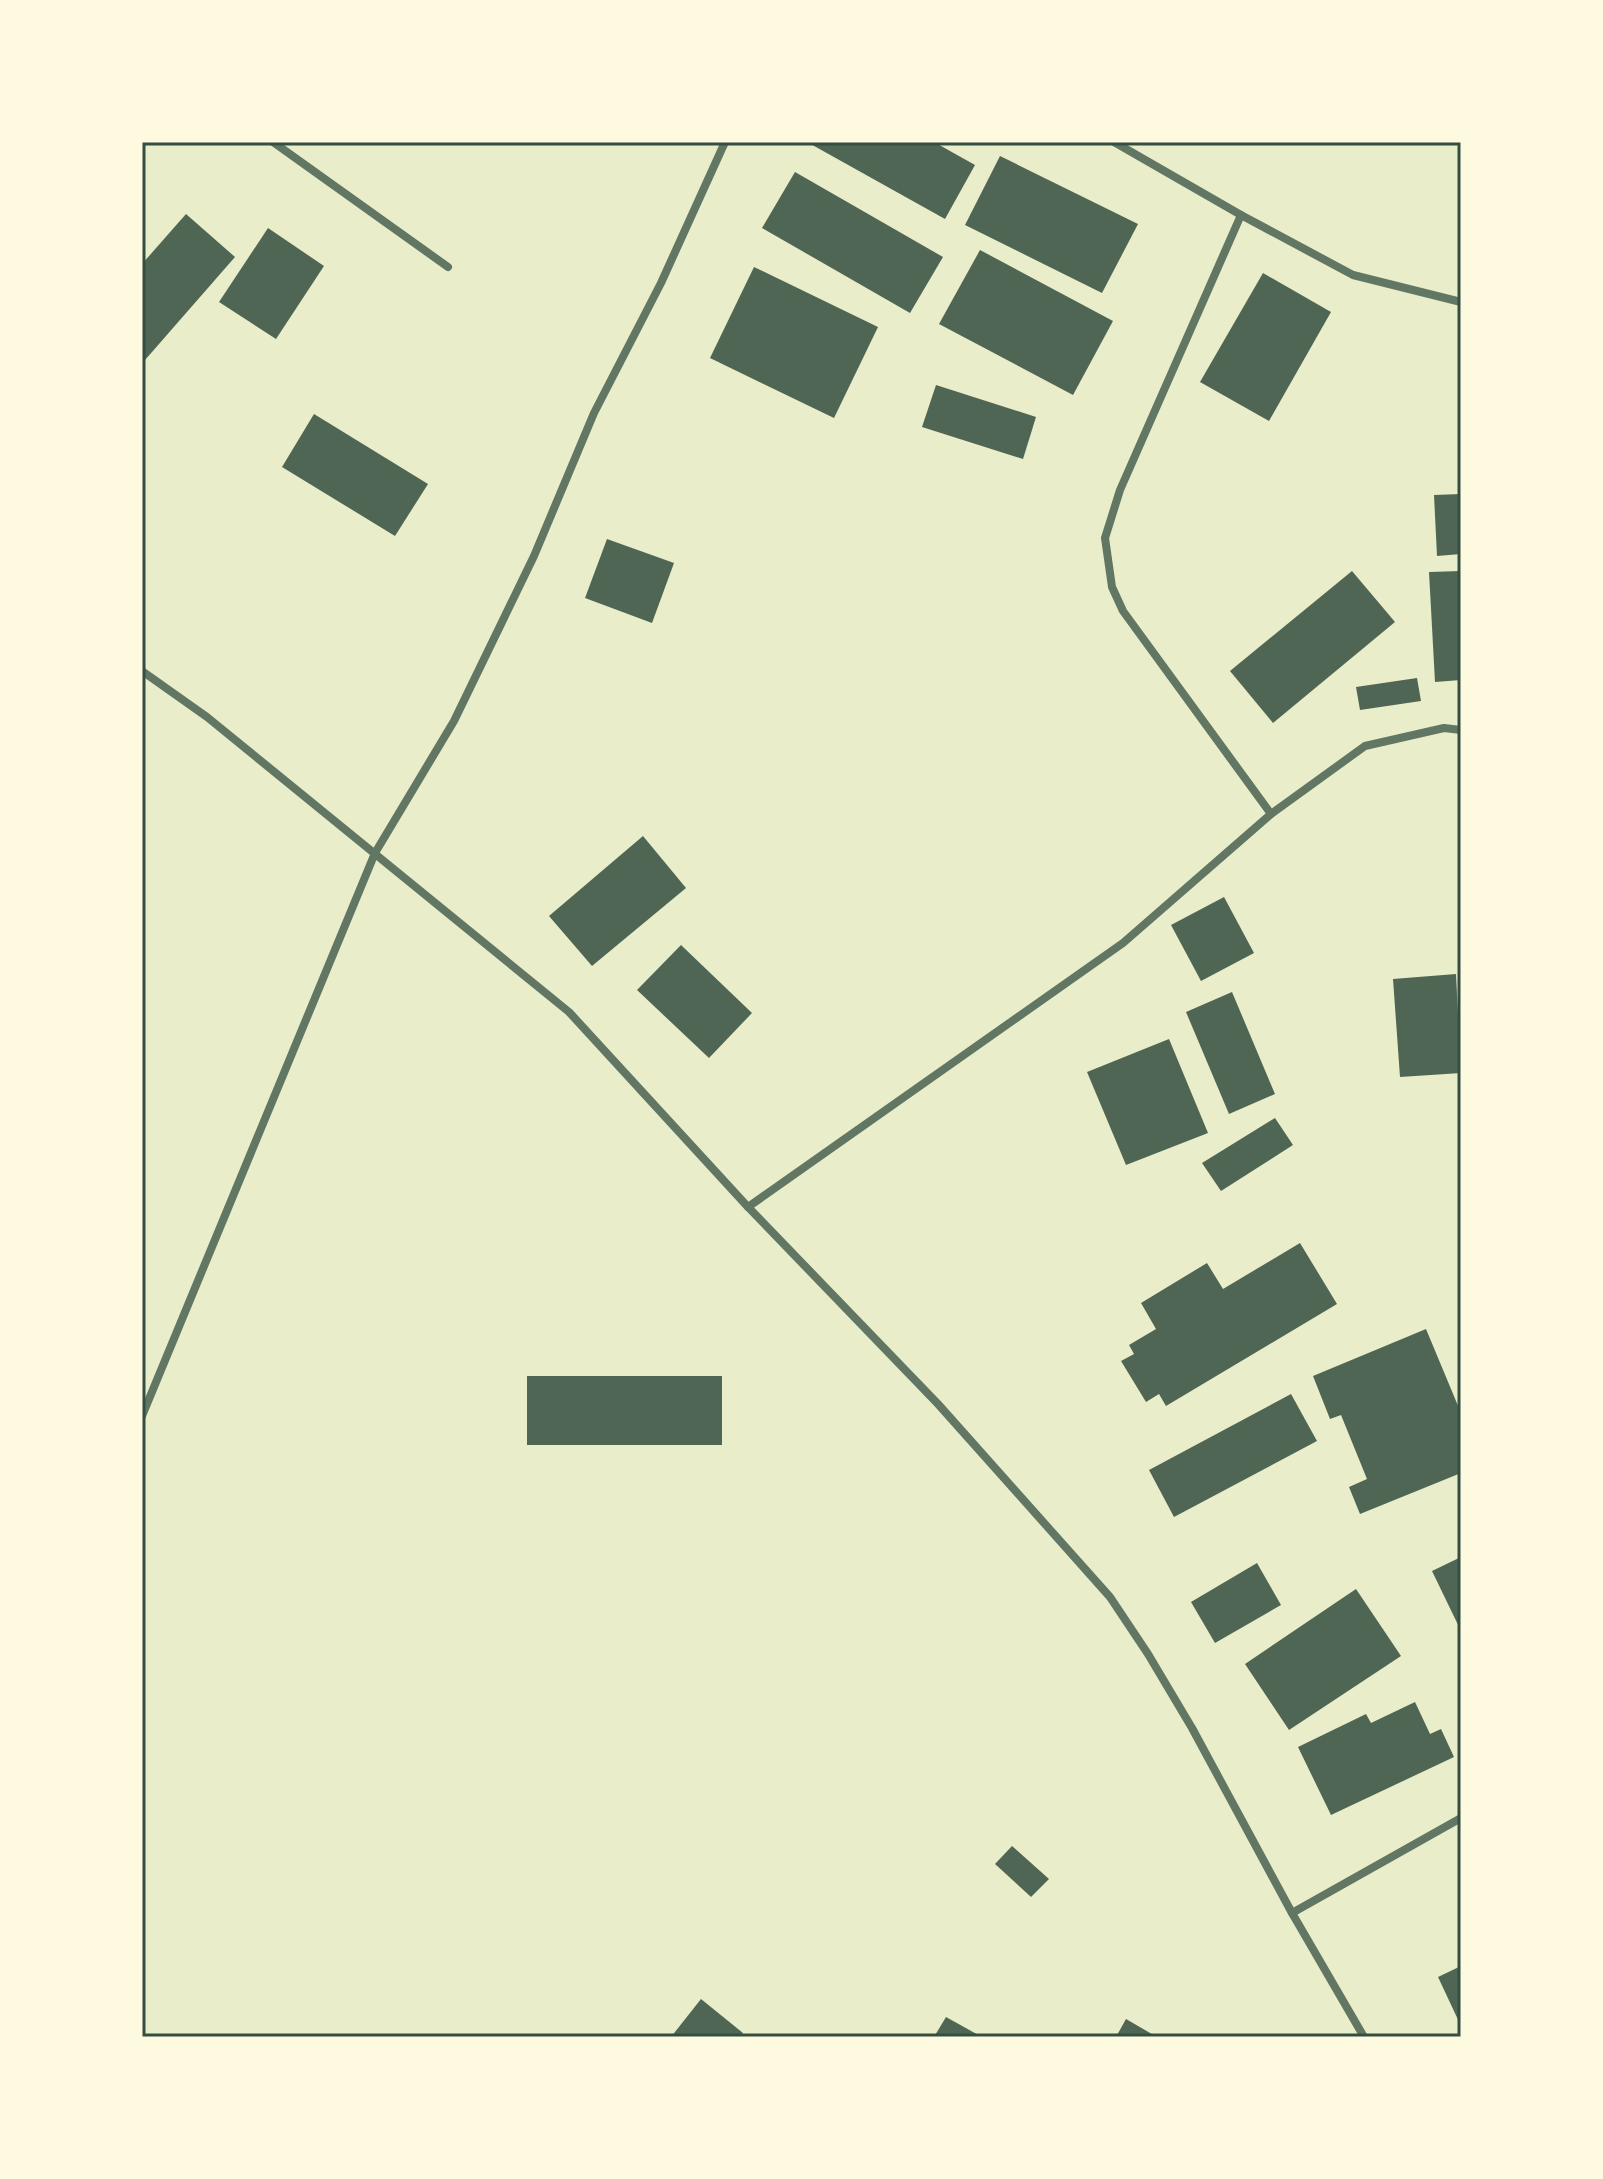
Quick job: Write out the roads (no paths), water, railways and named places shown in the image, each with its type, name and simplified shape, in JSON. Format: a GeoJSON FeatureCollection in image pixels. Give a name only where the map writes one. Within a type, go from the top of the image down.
{"type":"FeatureCollection","features":[{"type":"Feature","properties":{"kind":"street"},"geometry":{"type":"LineString","coordinates":[[273,142],[448,267]]}},
{"type":"Feature","properties":{"kind":"street"},"geometry":{"type":"LineString","coordinates":[[142,1416],[375,853],[454,721],[534,556],[594,413],[661,283],[725,142]]}},
{"type":"Feature","properties":{"kind":"street"},"geometry":{"type":"LineString","coordinates":[[1114,142],[1353,275],[1461,302]]}},
{"type":"Feature","properties":{"kind":"street"},"geometry":{"type":"LineString","coordinates":[[1241,215],[1120,490],[1105,538],[1112,587],[1123,611],[1271,814]]}},
{"type":"Feature","properties":{"kind":"street"},"geometry":{"type":"LineString","coordinates":[[142,671],[207,717],[569,1012],[748,1207],[938,1404],[1110,1597],[1192,1728],[1292,1913],[1364,2037]]}},
{"type":"Feature","properties":{"kind":"street"},"geometry":{"type":"LineString","coordinates":[[748,1207],[1123,943],[1271,814],[1365,746],[1444,728],[1461,730]]}},
{"type":"Feature","properties":{"kind":"street"},"geometry":{"type":"LineString","coordinates":[[1292,1913],[1461,1818]]}}]}
